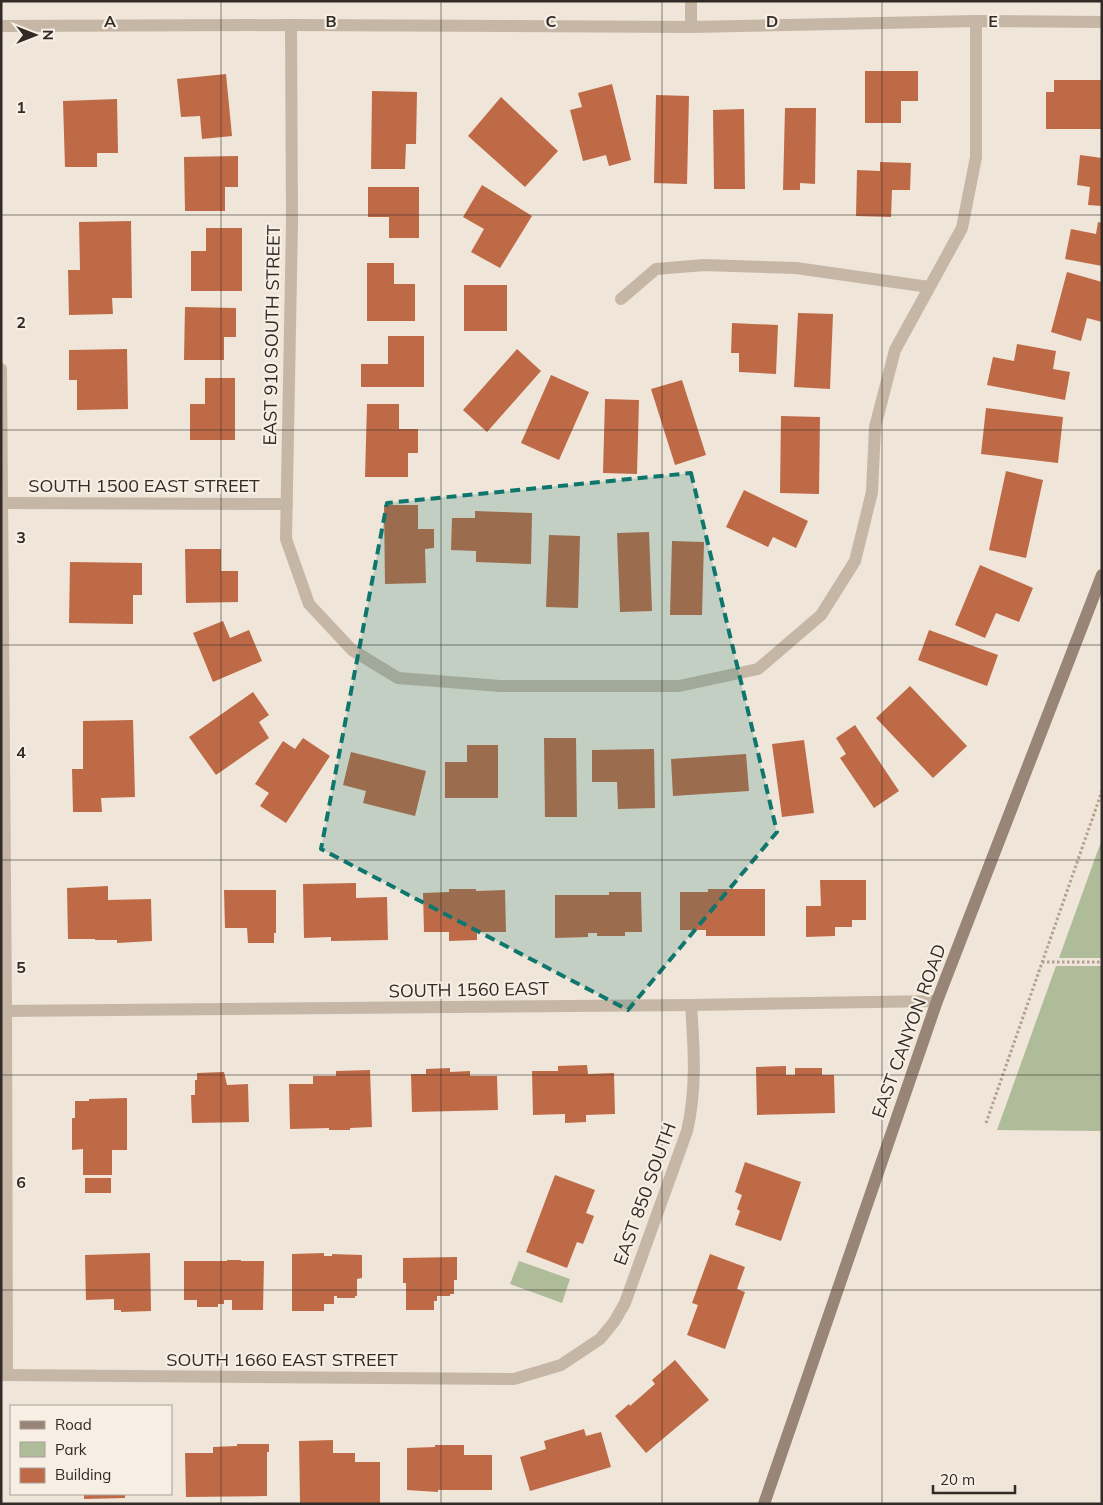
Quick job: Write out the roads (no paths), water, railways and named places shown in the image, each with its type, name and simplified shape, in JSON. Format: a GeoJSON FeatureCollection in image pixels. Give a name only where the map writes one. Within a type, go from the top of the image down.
{"type":"FeatureCollection","features":[{"type":"Feature","properties":{"kind":"main road","name":"EAST CANYON ROAD"},"geometry":{"type":"LineString","coordinates":[[764,1504],[937,1001],[1102,576]]}},
{"type":"Feature","properties":{"kind":"street"},"geometry":{"type":"LineString","coordinates":[[691,1],[691,27]]}},
{"type":"Feature","properties":{"kind":"street"},"geometry":{"type":"LineString","coordinates":[[1,26],[291,24],[691,27],[976,21],[1102,22]]}},
{"type":"Feature","properties":{"kind":"street","name":"EAST 910 SOUTH STREET"},"geometry":{"type":"LineString","coordinates":[[291,24],[292,223],[286,539],[310,604],[352,650],[398,678],[500,686],[679,686],[758,669],[821,615],[855,560],[872,492],[875,427],[895,350],[962,228],[976,156],[976,21]]}},
{"type":"Feature","properties":{"kind":"street"},"geometry":{"type":"LineString","coordinates":[[621,299],[656,269],[704,265],[796,268],[929,288]]}},
{"type":"Feature","properties":{"kind":"street"},"geometry":{"type":"LineString","coordinates":[[1,369],[4,1375]]}},
{"type":"Feature","properties":{"kind":"street","name":"SOUTH 1500 EAST STREET"},"geometry":{"type":"LineString","coordinates":[[2,503],[287,504]]}},
{"type":"Feature","properties":{"kind":"street","name":"SOUTH 1560 EAST"},"geometry":{"type":"LineString","coordinates":[[4,1011],[937,1001]]}},
{"type":"Feature","properties":{"kind":"street","name":"EAST 850 SOUTH"},"geometry":{"type":"LineString","coordinates":[[561,1365],[600,1339],[614,1322],[625,1302],[687,1131],[692,1109],[695,1065],[691,1005]]}},
{"type":"Feature","properties":{"kind":"street","name":"SOUTH 1660 EAST STREET"},"geometry":{"type":"LineString","coordinates":[[4,1375],[514,1379],[561,1365]]}}]}
